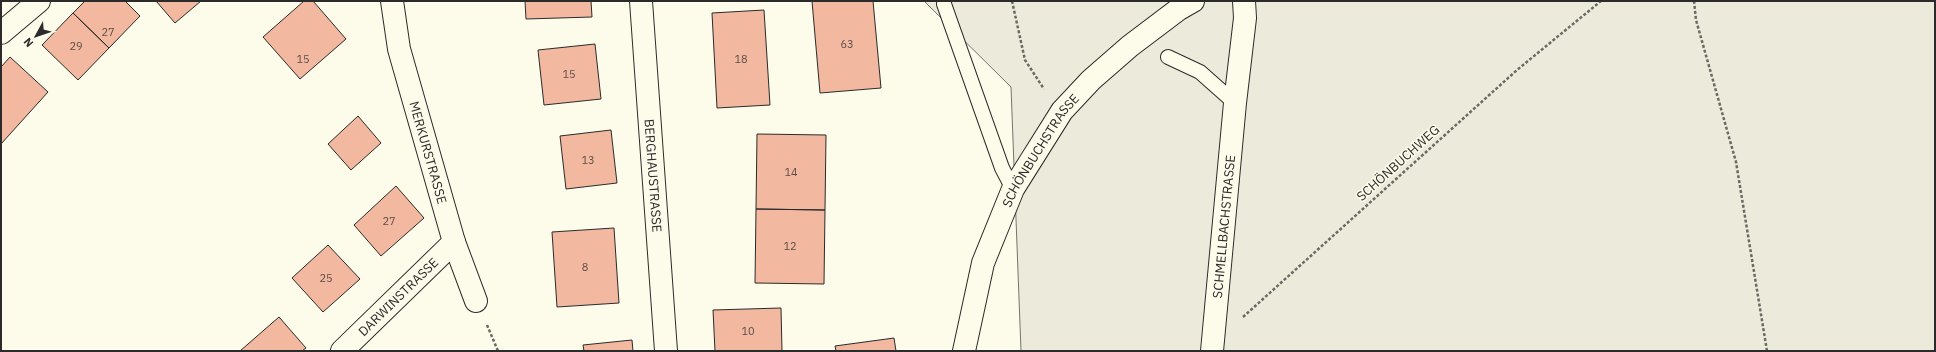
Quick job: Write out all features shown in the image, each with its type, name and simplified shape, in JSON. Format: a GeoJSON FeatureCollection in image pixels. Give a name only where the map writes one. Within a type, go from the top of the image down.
{"type":"FeatureCollection","features":[{"type":"Feature","properties":{"kind":"street"},"geometry":{"type":"LineString","coordinates":[[1,33],[39,1]]}},
{"type":"Feature","properties":{"kind":"street","name":"MERKURSTRASSE"},"geometry":{"type":"LineString","coordinates":[[392,1],[399,49],[454,242],[476,301]]}},
{"type":"Feature","properties":{"kind":"street","name":"BERGHAUSTRASSE"},"geometry":{"type":"LineString","coordinates":[[642,1],[666,351]]}},
{"type":"Feature","properties":{"kind":"street","name":"SCHÖNBUCHSTRASSE"},"geometry":{"type":"LineString","coordinates":[[964,351],[984,263],[1013,190],[1062,111],[1091,80],[1130,46],[1179,9],[1193,1]]}},
{"type":"Feature","properties":{"kind":"street","name":"SCHMELLBACHSTRASSE"},"geometry":{"type":"LineString","coordinates":[[1213,348],[1235,103],[1245,18],[1244,1]]}},
{"type":"Feature","properties":{"kind":"street","name":"DARWINSTRASSE"},"geometry":{"type":"LineString","coordinates":[[342,351],[454,242]]}},
{"type":"Feature","properties":{"kind":"lane"},"geometry":{"type":"LineString","coordinates":[[944,4],[1002,168],[1013,190]]}},
{"type":"Feature","properties":{"kind":"lane"},"geometry":{"type":"LineString","coordinates":[[1168,57],[1200,72],[1235,103]]}},
{"type":"Feature","properties":{"kind":"path"},"geometry":{"type":"LineString","coordinates":[[1012,1],[1026,60],[1048,96],[1062,111]]}},
{"type":"Feature","properties":{"kind":"path","name":"SCHÖNBUCHWEG"},"geometry":{"type":"LineString","coordinates":[[1213,348],[1517,70],[1601,1]]}},
{"type":"Feature","properties":{"kind":"path"},"geometry":{"type":"LineString","coordinates":[[1694,1],[1696,20],[1736,162],[1767,351]]}},
{"type":"Feature","properties":{"kind":"shaded area"},"geometry":{"type":"Polygon","coordinates":[[[924,1],[1935,1],[1935,351],[1021,351],[1011,87],[924,1]]]}},
{"type":"Feature","properties":{"kind":"building"},"geometry":{"type":"Polygon","coordinates":[[[85,1],[125,1],[140,16],[109,48],[73,13],[85,1]]]}},
{"type":"Feature","properties":{"kind":"building"},"geometry":{"type":"Polygon","coordinates":[[[156,1],[201,1],[175,23],[156,1]]]}},
{"type":"Feature","properties":{"kind":"building"},"geometry":{"type":"Polygon","coordinates":[[[304,1],[313,1],[346,39],[300,79],[263,37],[304,1]]]}},
{"type":"Feature","properties":{"kind":"building"},"geometry":{"type":"Polygon","coordinates":[[[525,1],[591,1],[592,17],[526,19],[525,1]]]}},
{"type":"Feature","properties":{"kind":"building"},"geometry":{"type":"Polygon","coordinates":[[[812,1],[873,1],[881,88],[820,93],[812,1]]]}},
{"type":"Feature","properties":{"kind":"building"},"geometry":{"type":"Polygon","coordinates":[[[764,10],[770,105],[717,108],[712,13],[764,10]]]}},
{"type":"Feature","properties":{"kind":"building"},"geometry":{"type":"Polygon","coordinates":[[[73,13],[109,48],[78,80],[42,45],[73,13]]]}},
{"type":"Feature","properties":{"kind":"building"},"geometry":{"type":"Polygon","coordinates":[[[595,44],[601,99],[544,105],[538,50],[595,44]]]}},
{"type":"Feature","properties":{"kind":"building"},"geometry":{"type":"Polygon","coordinates":[[[10,57],[48,92],[1,144],[1,67],[10,57]]]}},
{"type":"Feature","properties":{"kind":"building"},"geometry":{"type":"Polygon","coordinates":[[[358,116],[381,143],[351,170],[328,144],[358,116]]]}},
{"type":"Feature","properties":{"kind":"building"},"geometry":{"type":"Polygon","coordinates":[[[611,130],[617,183],[566,189],[560,136],[611,130]]]}},
{"type":"Feature","properties":{"kind":"building"},"geometry":{"type":"Polygon","coordinates":[[[757,134],[826,135],[825,210],[756,209],[757,134]]]}},
{"type":"Feature","properties":{"kind":"building"},"geometry":{"type":"Polygon","coordinates":[[[396,186],[424,218],[381,256],[354,225],[396,186]]]}},
{"type":"Feature","properties":{"kind":"building"},"geometry":{"type":"Polygon","coordinates":[[[756,209],[825,210],[824,284],[755,283],[756,209]]]}},
{"type":"Feature","properties":{"kind":"building"},"geometry":{"type":"Polygon","coordinates":[[[614,228],[619,303],[557,307],[552,232],[614,228]]]}},
{"type":"Feature","properties":{"kind":"building"},"geometry":{"type":"Polygon","coordinates":[[[328,245],[360,279],[323,312],[292,278],[328,245]]]}},
{"type":"Feature","properties":{"kind":"building"},"geometry":{"type":"Polygon","coordinates":[[[781,308],[782,351],[715,351],[713,310],[781,308]]]}},
{"type":"Feature","properties":{"kind":"building"},"geometry":{"type":"Polygon","coordinates":[[[279,317],[306,348],[302,351],[240,351],[279,317]]]}},
{"type":"Feature","properties":{"kind":"building"},"geometry":{"type":"Polygon","coordinates":[[[894,338],[896,351],[836,351],[835,346],[894,338]]]}},
{"type":"Feature","properties":{"kind":"building"},"geometry":{"type":"Polygon","coordinates":[[[632,340],[633,351],[584,351],[583,345],[632,340]]]}}]}
